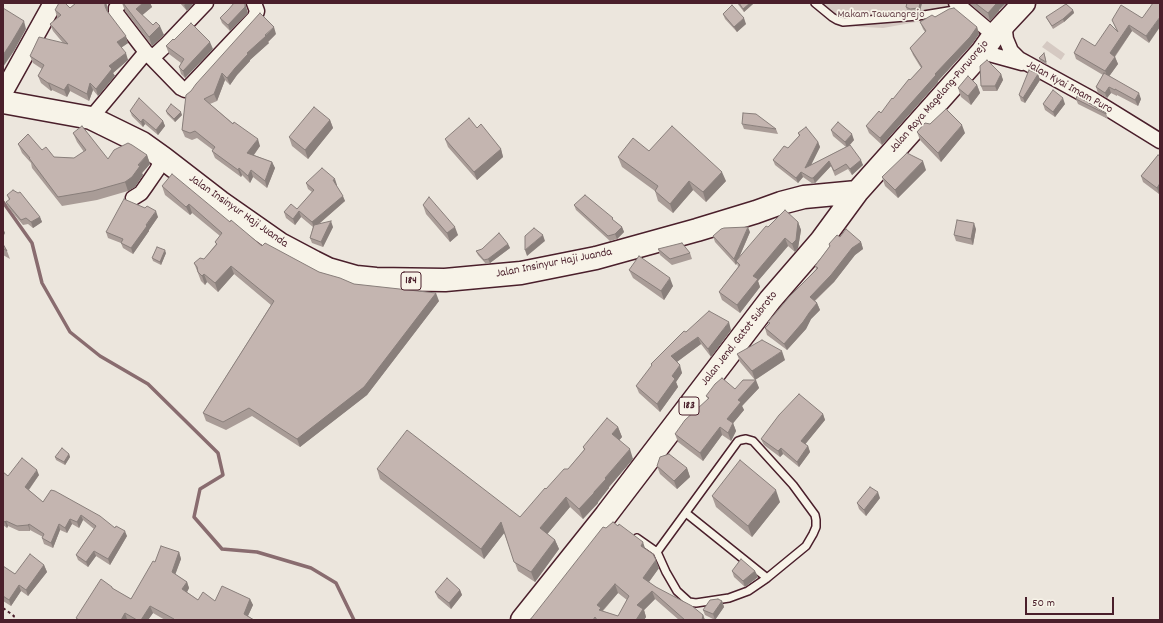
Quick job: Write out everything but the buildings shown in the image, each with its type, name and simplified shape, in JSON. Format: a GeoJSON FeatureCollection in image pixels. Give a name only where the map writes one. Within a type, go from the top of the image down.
{"type":"FeatureCollection","features":[{"type":"Feature","properties":{"kind":"main road","name":"Jalan Raya Magelang-Purworejo"},"geometry":{"type":"LineString","coordinates":[[857,192],[1017,10]]}},
{"type":"Feature","properties":{"kind":"main road","name":"Jalan Insinyur Haji Juanda"},"geometry":{"type":"LineString","coordinates":[[3,102],[91,118],[133,138],[163,158],[226,206],[280,244],[314,262],[340,273],[356,277],[384,280],[445,280],[521,273],[596,258],[697,230],[804,197],[857,192]]}},
{"type":"Feature","properties":{"kind":"main road","name":"Jalan Jend. Gatot Subroto"},"geometry":{"type":"LineString","coordinates":[[522,620],[609,518],[770,300],[821,241],[857,192]]}},
{"type":"Feature","properties":{"kind":"street"},"geometry":{"type":"LineString","coordinates":[[3,93],[53,3]]}},
{"type":"Feature","properties":{"kind":"street"},"geometry":{"type":"LineString","coordinates":[[120,3],[116,8],[116,13],[149,55],[183,90],[187,90],[255,17],[257,9],[254,3]]}},
{"type":"Feature","properties":{"kind":"street"},"geometry":{"type":"LineString","coordinates":[[91,118],[149,55],[166,45],[206,3]]}},
{"type":"Feature","properties":{"kind":"street"},"geometry":{"type":"LineString","coordinates":[[959,6],[988,43],[1029,65]]}},
{"type":"Feature","properties":{"kind":"street","name":"Jalan Kyai Imam Puro"},"geometry":{"type":"LineString","coordinates":[[1017,10],[1005,31],[1007,44],[1014,55],[1029,65],[1085,95],[1160,141]]}},
{"type":"Feature","properties":{"kind":"street"},"geometry":{"type":"LineString","coordinates":[[133,198],[141,193],[149,183],[163,158]]}},
{"type":"Feature","properties":{"kind":"lane"},"geometry":{"type":"LineString","coordinates":[[815,3],[832,17],[843,22],[918,16],[959,6]]}},
{"type":"Feature","properties":{"kind":"lane"},"geometry":{"type":"LineString","coordinates":[[631,534],[657,552],[677,591],[684,598],[693,603],[729,598],[748,591],[767,578],[806,546],[813,534],[816,520],[815,515],[793,485],[753,441],[746,439],[738,442],[657,552]]}},
{"type":"Feature","properties":{"kind":"lane"},"geometry":{"type":"LineString","coordinates":[[686,513],[767,578]]}},
{"type":"Feature","properties":{"kind":"path"},"geometry":{"type":"LineString","coordinates":[[3,608],[14,616],[12,620]]}},
{"type":"Feature","properties":{"kind":"green space","name":"Makam Tawangrejo"},"geometry":{"type":"Polygon","coordinates":[[[811,3],[950,3],[951,5],[933,19],[883,28],[845,26],[823,15],[811,3]]]}},
{"type":"Feature","properties":{"kind":"green space"},"geometry":{"type":"Polygon","coordinates":[[[1047,41],[1065,54],[1061,60],[1042,47],[1047,41]]]}},
{"type":"Feature","properties":{"kind":"waterway"},"geometry":{"type":"LineString","coordinates":[[3,202],[32,243],[42,283],[70,332],[100,356],[148,384],[218,453],[223,475],[200,489],[194,517],[222,549],[257,552],[311,568],[336,583],[354,620]]}}]}
